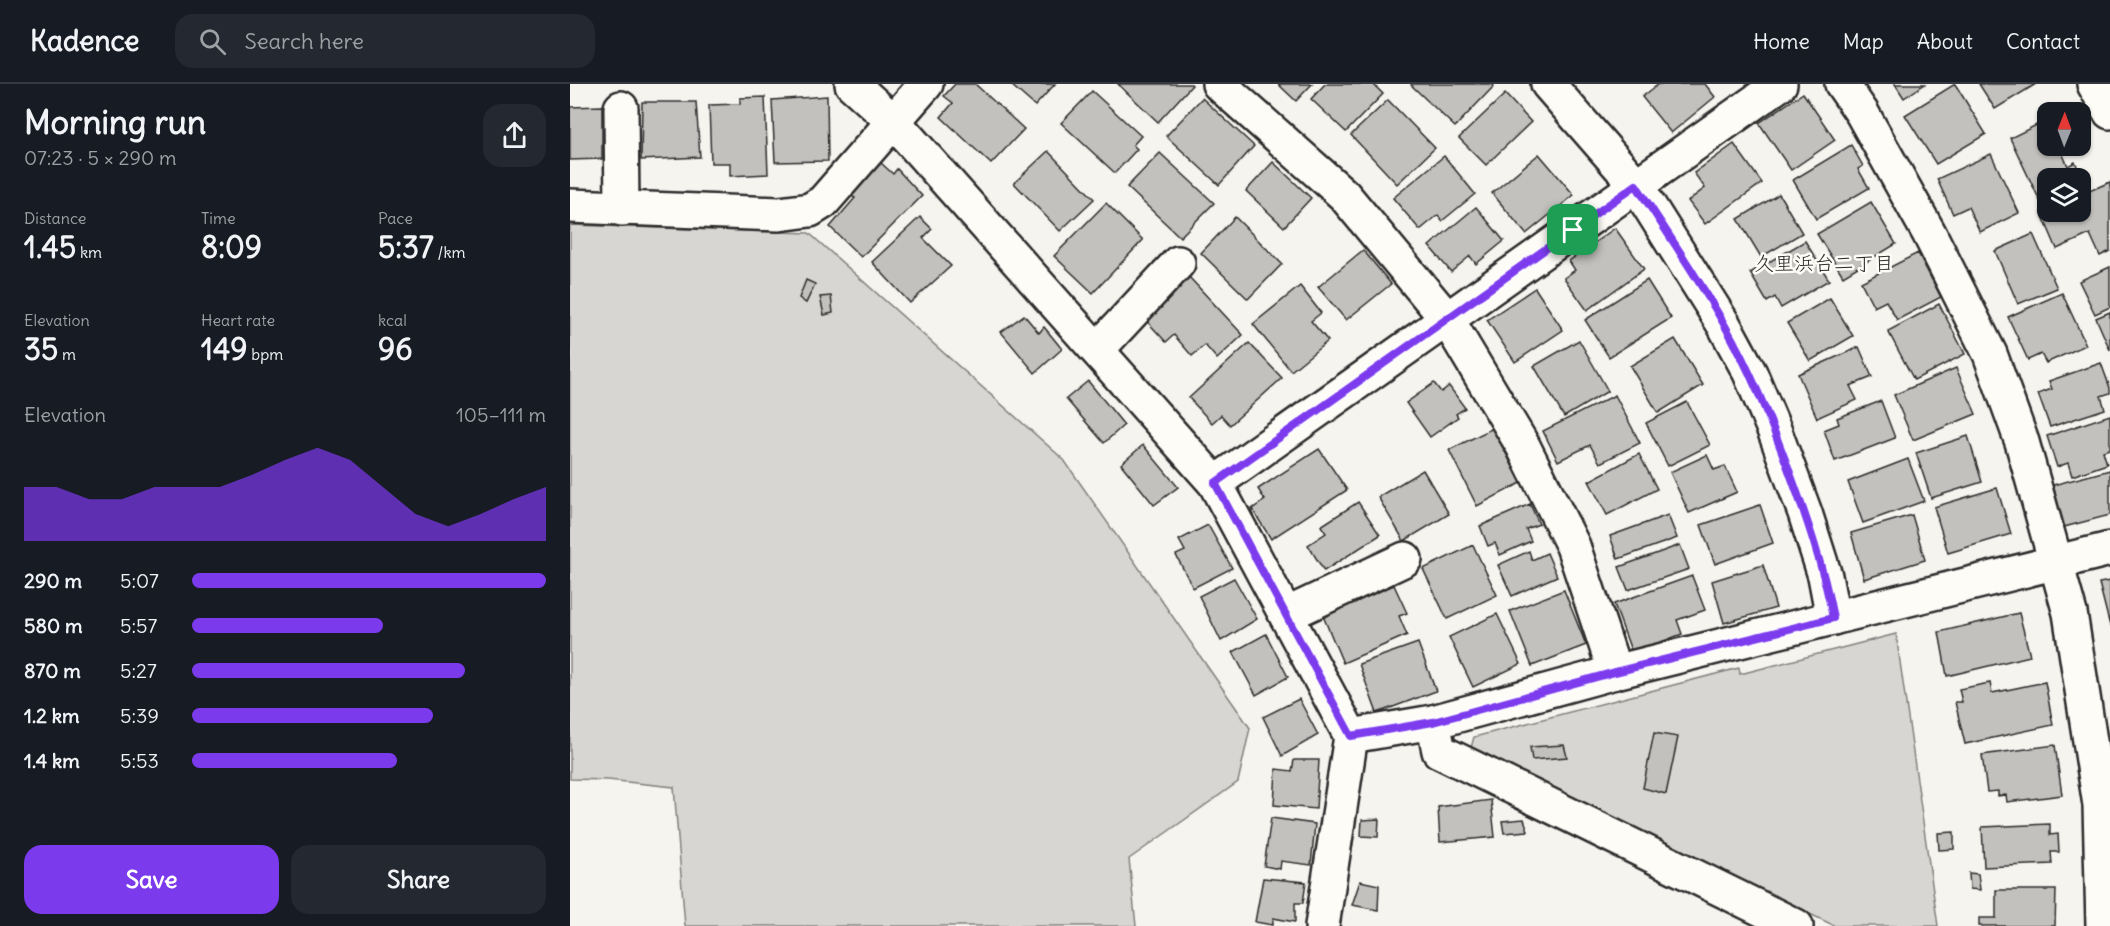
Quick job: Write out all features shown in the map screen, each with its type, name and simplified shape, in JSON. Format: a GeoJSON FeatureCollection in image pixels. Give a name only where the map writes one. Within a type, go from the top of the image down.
{"type":"FeatureCollection","features":[{"type":"Feature","properties":{"kind":"street"},"geometry":{"type":"LineString","coordinates":[[852,84],[894,122],[1215,483],[1351,736],[1322,926]]}},
{"type":"Feature","properties":{"kind":"street"},"geometry":{"type":"LineString","coordinates":[[570,206],[779,214],[810,210],[823,202],[926,84]]}},
{"type":"Feature","properties":{"kind":"street"},"geometry":{"type":"LineString","coordinates":[[1219,84],[1344,195],[1447,319],[1524,446],[1573,546],[1615,672]]}},
{"type":"Feature","properties":{"kind":"street"},"geometry":{"type":"LineString","coordinates":[[1548,84],[1636,185],[1725,325],[1750,373],[1805,513],[1825,576],[1833,618]]}},
{"type":"Feature","properties":{"kind":"street"},"geometry":{"type":"LineString","coordinates":[[1215,483],[1780,84]]}},
{"type":"Feature","properties":{"kind":"street"},"geometry":{"type":"LineString","coordinates":[[1842,84],[1862,113],[1929,233],[1990,354],[2022,442],[2070,613],[2100,805],[2103,926]]}},
{"type":"Feature","properties":{"kind":"street"},"geometry":{"type":"LineString","coordinates":[[2094,84],[2110,112]]}},
{"type":"Feature","properties":{"kind":"street"},"geometry":{"type":"LineString","coordinates":[[621,108],[622,209]]}},
{"type":"Feature","properties":{"kind":"street"},"geometry":{"type":"LineString","coordinates":[[1097,350],[1178,263]]}},
{"type":"Feature","properties":{"kind":"street"},"geometry":{"type":"LineString","coordinates":[[1351,736],[1433,722],[1615,672],[2110,549]]}},
{"type":"Feature","properties":{"kind":"street"},"geometry":{"type":"LineString","coordinates":[[1286,615],[1405,559]]}},
{"type":"Feature","properties":{"kind":"street"},"geometry":{"type":"LineString","coordinates":[[1433,722],[1439,751],[1796,926]]}},
{"type":"Feature","properties":{"kind":"shaded area"},"geometry":{"type":"Polygon","coordinates":[[[570,225],[809,233],[1064,460],[1250,728],[1238,782],[1129,859],[1136,926],[685,926],[674,787],[608,780],[570,779],[570,225]]]}},
{"type":"Feature","properties":{"kind":"shaded area"},"geometry":{"type":"Polygon","coordinates":[[[1896,634],[1938,926],[1835,926],[1470,751],[1474,737],[1739,668],[1740,674],[1896,634]]]}},
{"type":"Feature","properties":{"kind":"building"},"geometry":{"type":"Polygon","coordinates":[[[955,84],[975,84],[1024,129],[991,164],[941,117],[953,103],[944,96],[955,84]]]}},
{"type":"Feature","properties":{"kind":"building"},"geometry":{"type":"Polygon","coordinates":[[[1010,84],[1055,84],[1035,106],[1010,84]]]}},
{"type":"Feature","properties":{"kind":"building"},"geometry":{"type":"Polygon","coordinates":[[[1118,84],[1191,84],[1192,85],[1158,122],[1118,84]]]}},
{"type":"Feature","properties":{"kind":"building"},"geometry":{"type":"Polygon","coordinates":[[[1278,84],[1312,84],[1296,101],[1278,84]]]}},
{"type":"Feature","properties":{"kind":"building"},"geometry":{"type":"Polygon","coordinates":[[[1325,84],[1373,84],[1383,94],[1346,132],[1311,99],[1325,84]]]}},
{"type":"Feature","properties":{"kind":"building"},"geometry":{"type":"Polygon","coordinates":[[[1492,84],[1494,86],[1455,127],[1411,85],[1492,84]]]}},
{"type":"Feature","properties":{"kind":"building"},"geometry":{"type":"Polygon","coordinates":[[[1659,84],[1705,84],[1715,97],[1671,133],[1642,97],[1659,84]]]}},
{"type":"Feature","properties":{"kind":"building"},"geometry":{"type":"Polygon","coordinates":[[[1895,84],[1925,84],[1904,98],[1895,84]]]}},
{"type":"Feature","properties":{"kind":"building"},"geometry":{"type":"Polygon","coordinates":[[[1955,84],[1986,134],[1936,164],[1905,115],[1955,84]]]}},
{"type":"Feature","properties":{"kind":"building"},"geometry":{"type":"Polygon","coordinates":[[[1979,84],[2036,84],[1995,109],[1979,84]]]}},
{"type":"Feature","properties":{"kind":"building"},"geometry":{"type":"Polygon","coordinates":[[[1092,91],[1141,136],[1133,145],[1137,149],[1115,173],[1061,123],[1092,91]]]}},
{"type":"Feature","properties":{"kind":"building"},"geometry":{"type":"Polygon","coordinates":[[[1803,93],[1835,140],[1791,170],[1759,123],[1803,93]]]}},
{"type":"Feature","properties":{"kind":"building"},"geometry":{"type":"Polygon","coordinates":[[[1505,94],[1531,122],[1486,165],[1459,138],[1505,94]]]}},
{"type":"Feature","properties":{"kind":"building"},"geometry":{"type":"Polygon","coordinates":[[[827,96],[828,161],[775,162],[772,100],[827,96]]]}},
{"type":"Feature","properties":{"kind":"building"},"geometry":{"type":"Polygon","coordinates":[[[765,97],[768,174],[730,176],[730,163],[711,163],[709,105],[740,104],[740,98],[765,97]]]}},
{"type":"Feature","properties":{"kind":"building"},"geometry":{"type":"Polygon","coordinates":[[[1202,98],[1254,146],[1219,185],[1166,136],[1202,98]]]}},
{"type":"Feature","properties":{"kind":"building"},"geometry":{"type":"Polygon","coordinates":[[[1388,100],[1435,148],[1397,184],[1351,135],[1388,100]]]}},
{"type":"Feature","properties":{"kind":"building"},"geometry":{"type":"Polygon","coordinates":[[[642,102],[696,102],[700,157],[641,160],[642,102]]]}},
{"type":"Feature","properties":{"kind":"building"},"geometry":{"type":"Polygon","coordinates":[[[602,106],[602,159],[570,160],[570,107],[602,106]]]}},
{"type":"Feature","properties":{"kind":"building"},"geometry":{"type":"Polygon","coordinates":[[[2037,125],[2037,156],[2064,156],[2068,166],[2075,162],[2078,168],[2037,168],[2037,195],[2010,138],[2037,125]]]}},
{"type":"Feature","properties":{"kind":"building"},"geometry":{"type":"Polygon","coordinates":[[[1734,144],[1762,183],[1705,224],[1688,201],[1705,188],[1694,173],[1734,144]]]}},
{"type":"Feature","properties":{"kind":"building"},"geometry":{"type":"Polygon","coordinates":[[[1851,145],[1863,166],[1858,169],[1869,188],[1816,219],[1793,180],[1851,145]]]}},
{"type":"Feature","properties":{"kind":"building"},"geometry":{"type":"Polygon","coordinates":[[[1048,151],[1094,199],[1060,231],[1014,183],[1048,151]]]}},
{"type":"Feature","properties":{"kind":"building"},"geometry":{"type":"Polygon","coordinates":[[[1160,153],[1214,203],[1180,237],[1127,187],[1160,153]]]}},
{"type":"Feature","properties":{"kind":"building"},"geometry":{"type":"Polygon","coordinates":[[[1539,154],[1574,195],[1526,234],[1492,193],[1539,154]]]}},
{"type":"Feature","properties":{"kind":"building"},"geometry":{"type":"Polygon","coordinates":[[[1991,154],[2019,213],[1980,232],[1968,207],[1953,214],[1937,179],[1991,154]]]}},
{"type":"Feature","properties":{"kind":"building"},"geometry":{"type":"Polygon","coordinates":[[[1444,156],[1475,194],[1442,221],[1438,215],[1420,230],[1393,198],[1444,156]]]}},
{"type":"Feature","properties":{"kind":"building"},"geometry":{"type":"Polygon","coordinates":[[[1273,162],[1311,198],[1284,227],[1246,191],[1273,162]]]}},
{"type":"Feature","properties":{"kind":"building"},"geometry":{"type":"Polygon","coordinates":[[[881,163],[893,174],[897,169],[922,196],[861,257],[830,227],[855,198],[849,195],[881,163]]]}},
{"type":"Feature","properties":{"kind":"building"},"geometry":{"type":"Polygon","coordinates":[[[2110,182],[2110,251],[2100,256],[2090,234],[2057,249],[2045,222],[2091,222],[2091,190],[2110,182]]]}},
{"type":"Feature","properties":{"kind":"building"},"geometry":{"type":"Polygon","coordinates":[[[1779,194],[1802,233],[1761,257],[1738,219],[1779,194]]]}},
{"type":"Feature","properties":{"kind":"building"},"geometry":{"type":"Polygon","coordinates":[[[1871,202],[1896,244],[1843,276],[1817,234],[1871,202]]]}},
{"type":"Feature","properties":{"kind":"building"},"geometry":{"type":"Polygon","coordinates":[[[1106,203],[1143,240],[1093,293],[1054,256],[1106,203]]]}},
{"type":"Feature","properties":{"kind":"building"},"geometry":{"type":"Polygon","coordinates":[[[1476,207],[1504,241],[1476,264],[1470,256],[1451,272],[1429,246],[1476,207]]]}},
{"type":"Feature","properties":{"kind":"building"},"geometry":{"type":"Polygon","coordinates":[[[920,217],[932,229],[923,238],[951,266],[910,303],[872,262],[920,217]]]}},
{"type":"Feature","properties":{"kind":"building"},"geometry":{"type":"Polygon","coordinates":[[[1235,217],[1282,264],[1248,299],[1201,253],[1235,217]]]}},
{"type":"Feature","properties":{"kind":"building"},"geometry":{"type":"Polygon","coordinates":[[[1615,228],[1644,269],[1587,310],[1564,278],[1575,270],[1569,261],[1615,228]]]}},
{"type":"Feature","properties":{"kind":"building"},"geometry":{"type":"Polygon","coordinates":[[[2033,234],[2057,288],[2018,304],[1995,251],[2033,234]]]}},
{"type":"Feature","properties":{"kind":"building"},"geometry":{"type":"Polygon","coordinates":[[[1805,241],[1829,280],[1781,308],[1775,297],[1767,302],[1750,273],[1805,241]]]}},
{"type":"Feature","properties":{"kind":"building"},"geometry":{"type":"Polygon","coordinates":[[[1363,250],[1391,284],[1346,320],[1318,287],[1363,250]]]}},
{"type":"Feature","properties":{"kind":"building"},"geometry":{"type":"Polygon","coordinates":[[[1918,253],[1941,297],[1897,320],[1886,301],[1874,307],[1861,282],[1918,253]]]}},
{"type":"Feature","properties":{"kind":"building"},"geometry":{"type":"Polygon","coordinates":[[[2110,267],[2110,307],[2095,314],[2079,281],[2110,267]]]}},
{"type":"Feature","properties":{"kind":"building"},"geometry":{"type":"Polygon","coordinates":[[[1189,277],[1243,335],[1217,359],[1205,345],[1192,356],[1174,335],[1166,342],[1144,318],[1189,277]]]}},
{"type":"Feature","properties":{"kind":"building"},"geometry":{"type":"Polygon","coordinates":[[[806,280],[815,284],[806,303],[799,298],[806,280]]]}},
{"type":"Feature","properties":{"kind":"building"},"geometry":{"type":"Polygon","coordinates":[[[1647,280],[1671,318],[1609,357],[1585,320],[1647,280]]]}},
{"type":"Feature","properties":{"kind":"building"},"geometry":{"type":"Polygon","coordinates":[[[1300,286],[1321,313],[1311,321],[1328,341],[1291,371],[1253,324],[1300,286]]]}},
{"type":"Feature","properties":{"kind":"building"},"geometry":{"type":"Polygon","coordinates":[[[1535,288],[1563,330],[1515,362],[1487,320],[1535,288]]]}},
{"type":"Feature","properties":{"kind":"building"},"geometry":{"type":"Polygon","coordinates":[[[2062,293],[2086,345],[2046,363],[2041,354],[2028,360],[2008,317],[2062,293]]]}},
{"type":"Feature","properties":{"kind":"building"},"geometry":{"type":"Polygon","coordinates":[[[831,296],[833,313],[824,315],[820,297],[831,296]]]}},
{"type":"Feature","properties":{"kind":"building"},"geometry":{"type":"Polygon","coordinates":[[[1830,298],[1853,336],[1810,361],[1787,323],[1830,298]]]}},
{"type":"Feature","properties":{"kind":"building"},"geometry":{"type":"Polygon","coordinates":[[[1939,304],[1965,354],[1914,380],[1888,331],[1939,304]]]}},
{"type":"Feature","properties":{"kind":"building"},"geometry":{"type":"Polygon","coordinates":[[[2110,312],[2110,350],[2096,318],[2110,312]]]}},
{"type":"Feature","properties":{"kind":"building"},"geometry":{"type":"Polygon","coordinates":[[[1024,315],[1039,333],[1044,327],[1062,349],[1035,373],[1001,332],[1024,315]]]}},
{"type":"Feature","properties":{"kind":"building"},"geometry":{"type":"Polygon","coordinates":[[[1675,339],[1703,385],[1658,413],[1630,366],[1675,339]]]}},
{"type":"Feature","properties":{"kind":"building"},"geometry":{"type":"Polygon","coordinates":[[[1579,340],[1608,391],[1564,417],[1534,366],[1579,340]]]}},
{"type":"Feature","properties":{"kind":"building"},"geometry":{"type":"Polygon","coordinates":[[[1249,343],[1282,378],[1230,425],[1221,415],[1212,423],[1189,398],[1249,343]]]}},
{"type":"Feature","properties":{"kind":"building"},"geometry":{"type":"Polygon","coordinates":[[[1859,347],[1872,377],[1850,386],[1857,400],[1817,418],[1798,374],[1859,347]]]}},
{"type":"Feature","properties":{"kind":"building"},"geometry":{"type":"Polygon","coordinates":[[[2101,363],[2110,388],[2110,393],[2101,396],[2105,409],[2050,427],[2038,394],[2052,389],[2049,381],[2101,363]]]}},
{"type":"Feature","properties":{"kind":"building"},"geometry":{"type":"Polygon","coordinates":[[[1956,368],[1976,414],[1913,440],[1894,395],[1956,368]]]}},
{"type":"Feature","properties":{"kind":"building"},"geometry":{"type":"Polygon","coordinates":[[[1088,381],[1124,425],[1104,443],[1066,399],[1088,381]]]}},
{"type":"Feature","properties":{"kind":"building"},"geometry":{"type":"Polygon","coordinates":[[[1434,383],[1441,392],[1449,386],[1465,408],[1456,414],[1458,417],[1430,437],[1406,403],[1434,383]]]}},
{"type":"Feature","properties":{"kind":"building"},"geometry":{"type":"Polygon","coordinates":[[[1615,395],[1640,443],[1600,463],[1590,445],[1558,461],[1543,431],[1615,395]]]}},
{"type":"Feature","properties":{"kind":"building"},"geometry":{"type":"Polygon","coordinates":[[[1881,401],[1895,438],[1835,461],[1824,430],[1839,424],[1837,418],[1881,401]]]}},
{"type":"Feature","properties":{"kind":"building"},"geometry":{"type":"Polygon","coordinates":[[[1687,402],[1710,445],[1668,466],[1646,423],[1687,402]]]}},
{"type":"Feature","properties":{"kind":"building"},"geometry":{"type":"Polygon","coordinates":[[[2110,415],[2110,449],[2103,451],[2107,464],[2072,476],[2068,463],[2057,467],[2047,436],[2110,415]]]}},
{"type":"Feature","properties":{"kind":"building"},"geometry":{"type":"Polygon","coordinates":[[[1493,428],[1521,483],[1477,506],[1449,450],[1493,428]]]}},
{"type":"Feature","properties":{"kind":"building"},"geometry":{"type":"Polygon","coordinates":[[[1968,436],[1982,482],[1931,498],[1916,453],[1968,436]]]}},
{"type":"Feature","properties":{"kind":"building"},"geometry":{"type":"Polygon","coordinates":[[[1143,445],[1178,487],[1154,505],[1121,464],[1143,445]]]}},
{"type":"Feature","properties":{"kind":"building"},"geometry":{"type":"Polygon","coordinates":[[[1319,449],[1347,490],[1271,539],[1252,509],[1265,500],[1258,489],[1319,449]]]}},
{"type":"Feature","properties":{"kind":"building"},"geometry":{"type":"Polygon","coordinates":[[[1639,454],[1657,489],[1607,515],[1589,481],[1639,454]]]}},
{"type":"Feature","properties":{"kind":"building"},"geometry":{"type":"Polygon","coordinates":[[[1707,455],[1714,470],[1725,466],[1737,492],[1689,513],[1670,472],[1707,455]]]}},
{"type":"Feature","properties":{"kind":"building"},"geometry":{"type":"Polygon","coordinates":[[[1908,459],[1924,501],[1863,523],[1848,482],[1908,459]]]}},
{"type":"Feature","properties":{"kind":"building"},"geometry":{"type":"Polygon","coordinates":[[[1423,470],[1449,514],[1404,541],[1378,497],[1423,470]]]}},
{"type":"Feature","properties":{"kind":"building"},"geometry":{"type":"Polygon","coordinates":[[[2110,470],[2110,515],[2064,527],[2053,485],[2110,470]]]}},
{"type":"Feature","properties":{"kind":"building"},"geometry":{"type":"Polygon","coordinates":[[[1997,488],[2011,534],[1948,553],[1934,507],[1997,488]]]}},
{"type":"Feature","properties":{"kind":"building"},"geometry":{"type":"Polygon","coordinates":[[[1358,502],[1380,535],[1324,571],[1308,545],[1326,533],[1321,526],[1358,502]]]}},
{"type":"Feature","properties":{"kind":"building"},"geometry":{"type":"Polygon","coordinates":[[[1530,504],[1539,524],[1526,529],[1531,541],[1500,555],[1495,543],[1488,546],[1480,526],[1530,504]]]}},
{"type":"Feature","properties":{"kind":"building"},"geometry":{"type":"Polygon","coordinates":[[[1760,505],[1773,543],[1715,564],[1701,525],[1760,505]]]}},
{"type":"Feature","properties":{"kind":"building"},"geometry":{"type":"Polygon","coordinates":[[[1668,515],[1677,538],[1618,559],[1610,536],[1668,515]]]}},
{"type":"Feature","properties":{"kind":"building"},"geometry":{"type":"Polygon","coordinates":[[[1912,515],[1925,560],[1864,579],[1851,533],[1912,515]]]}},
{"type":"Feature","properties":{"kind":"building"},"geometry":{"type":"Polygon","coordinates":[[[1208,525],[1232,568],[1193,588],[1176,555],[1185,551],[1179,540],[1208,525]]]}},
{"type":"Feature","properties":{"kind":"building"},"geometry":{"type":"Polygon","coordinates":[[[1473,545],[1497,595],[1447,619],[1423,569],[1473,545]]]}},
{"type":"Feature","properties":{"kind":"building"},"geometry":{"type":"Polygon","coordinates":[[[1680,545],[1689,569],[1628,590],[1619,567],[1680,545]]]}},
{"type":"Feature","properties":{"kind":"building"},"geometry":{"type":"Polygon","coordinates":[[[1529,551],[1532,560],[1547,553],[1557,576],[1512,596],[1498,565],[1529,551]]]}},
{"type":"Feature","properties":{"kind":"building"},"geometry":{"type":"Polygon","coordinates":[[[1763,565],[1776,608],[1724,623],[1712,581],[1763,565]]]}},
{"type":"Feature","properties":{"kind":"building"},"geometry":{"type":"Polygon","coordinates":[[[1692,576],[1705,610],[1677,620],[1682,634],[1632,653],[1614,604],[1692,576]]]}},
{"type":"Feature","properties":{"kind":"building"},"geometry":{"type":"Polygon","coordinates":[[[1234,578],[1257,619],[1221,641],[1199,596],[1234,578]]]}},
{"type":"Feature","properties":{"kind":"building"},"geometry":{"type":"Polygon","coordinates":[[[2110,581],[2110,626],[2099,583],[2110,581]]]}},
{"type":"Feature","properties":{"kind":"building"},"geometry":{"type":"Polygon","coordinates":[[[1394,585],[1407,613],[1399,616],[1407,635],[1343,663],[1323,616],[1394,585]]]}},
{"type":"Feature","properties":{"kind":"building"},"geometry":{"type":"Polygon","coordinates":[[[1564,590],[1586,645],[1532,666],[1510,611],[1564,590]]]}},
{"type":"Feature","properties":{"kind":"building"},"geometry":{"type":"Polygon","coordinates":[[[2019,613],[2030,656],[1947,676],[1939,632],[2019,613]]]}},
{"type":"Feature","properties":{"kind":"building"},"geometry":{"type":"Polygon","coordinates":[[[1497,614],[1521,664],[1473,687],[1449,637],[1497,614]]]}},
{"type":"Feature","properties":{"kind":"building"},"geometry":{"type":"Polygon","coordinates":[[[1266,634],[1288,677],[1256,695],[1233,652],[1266,634]]]}},
{"type":"Feature","properties":{"kind":"building"},"geometry":{"type":"Polygon","coordinates":[[[1418,643],[1436,691],[1377,713],[1359,664],[1418,643]]]}},
{"type":"Feature","properties":{"kind":"building"},"geometry":{"type":"Polygon","coordinates":[[[2045,682],[2053,725],[1965,744],[1955,702],[1962,702],[1959,689],[1990,683],[1992,693],[2045,682]]]}},
{"type":"Feature","properties":{"kind":"building"},"geometry":{"type":"Polygon","coordinates":[[[1299,699],[1318,735],[1282,756],[1263,717],[1299,699]]]}},
{"type":"Feature","properties":{"kind":"building"},"geometry":{"type":"Polygon","coordinates":[[[1654,733],[1678,737],[1666,794],[1643,788],[1654,733]]]}},
{"type":"Feature","properties":{"kind":"building"},"geometry":{"type":"Polygon","coordinates":[[[1564,745],[1567,757],[1532,760],[1530,747],[1564,745]]]}},
{"type":"Feature","properties":{"kind":"building"},"geometry":{"type":"Polygon","coordinates":[[[2055,745],[2062,795],[2007,802],[2006,795],[1998,796],[1998,791],[1987,792],[1982,755],[2055,745]]]}},
{"type":"Feature","properties":{"kind":"building"},"geometry":{"type":"Polygon","coordinates":[[[1294,760],[1319,760],[1316,809],[1274,805],[1276,769],[1292,771],[1294,760]]]}},
{"type":"Feature","properties":{"kind":"building"},"geometry":{"type":"Polygon","coordinates":[[[1491,800],[1495,837],[1440,842],[1438,807],[1491,800]]]}},
{"type":"Feature","properties":{"kind":"building"},"geometry":{"type":"Polygon","coordinates":[[[1271,818],[1315,824],[1311,865],[1281,861],[1280,869],[1264,866],[1271,818]]]}},
{"type":"Feature","properties":{"kind":"building"},"geometry":{"type":"Polygon","coordinates":[[[1379,819],[1378,837],[1361,836],[1362,820],[1379,819]]]}},
{"type":"Feature","properties":{"kind":"building"},"geometry":{"type":"Polygon","coordinates":[[[1524,819],[1528,831],[1504,833],[1502,821],[1524,819]]]}},
{"type":"Feature","properties":{"kind":"building"},"geometry":{"type":"Polygon","coordinates":[[[2050,824],[2050,835],[2058,834],[2059,852],[2051,852],[2052,864],[1984,867],[1982,827],[2050,824]]]}},
{"type":"Feature","properties":{"kind":"building"},"geometry":{"type":"Polygon","coordinates":[[[1954,832],[1954,849],[1939,850],[1938,833],[1954,832]]]}},
{"type":"Feature","properties":{"kind":"building"},"geometry":{"type":"Polygon","coordinates":[[[1969,873],[1978,874],[1980,890],[1970,889],[1969,873]]]}},
{"type":"Feature","properties":{"kind":"building"},"geometry":{"type":"Polygon","coordinates":[[[1263,878],[1306,882],[1303,903],[1295,903],[1295,922],[1273,918],[1273,925],[1255,922],[1263,878]]]}},
{"type":"Feature","properties":{"kind":"building"},"geometry":{"type":"Polygon","coordinates":[[[1360,881],[1379,885],[1378,910],[1352,905],[1360,881]]]}},
{"type":"Feature","properties":{"kind":"building"},"geometry":{"type":"Polygon","coordinates":[[[1996,890],[2056,890],[2055,926],[1979,926],[1979,918],[1996,918],[1996,890]]]}},
{"type":"Feature","properties":{"kind":"district","name":"久里浜台二丁目"},"geometry":{"type":"Point","coordinates":[1824,262]}},
{"type":"Feature","properties":{"kind":"route"},"geometry":{"type":"LineString","coordinates":[[1636,185],[1693,272],[1725,325],[1750,373],[1805,513],[1825,576],[1833,618],[1615,672],[1433,722],[1351,736],[1215,483],[1573,230],[1636,185]]}}]}
